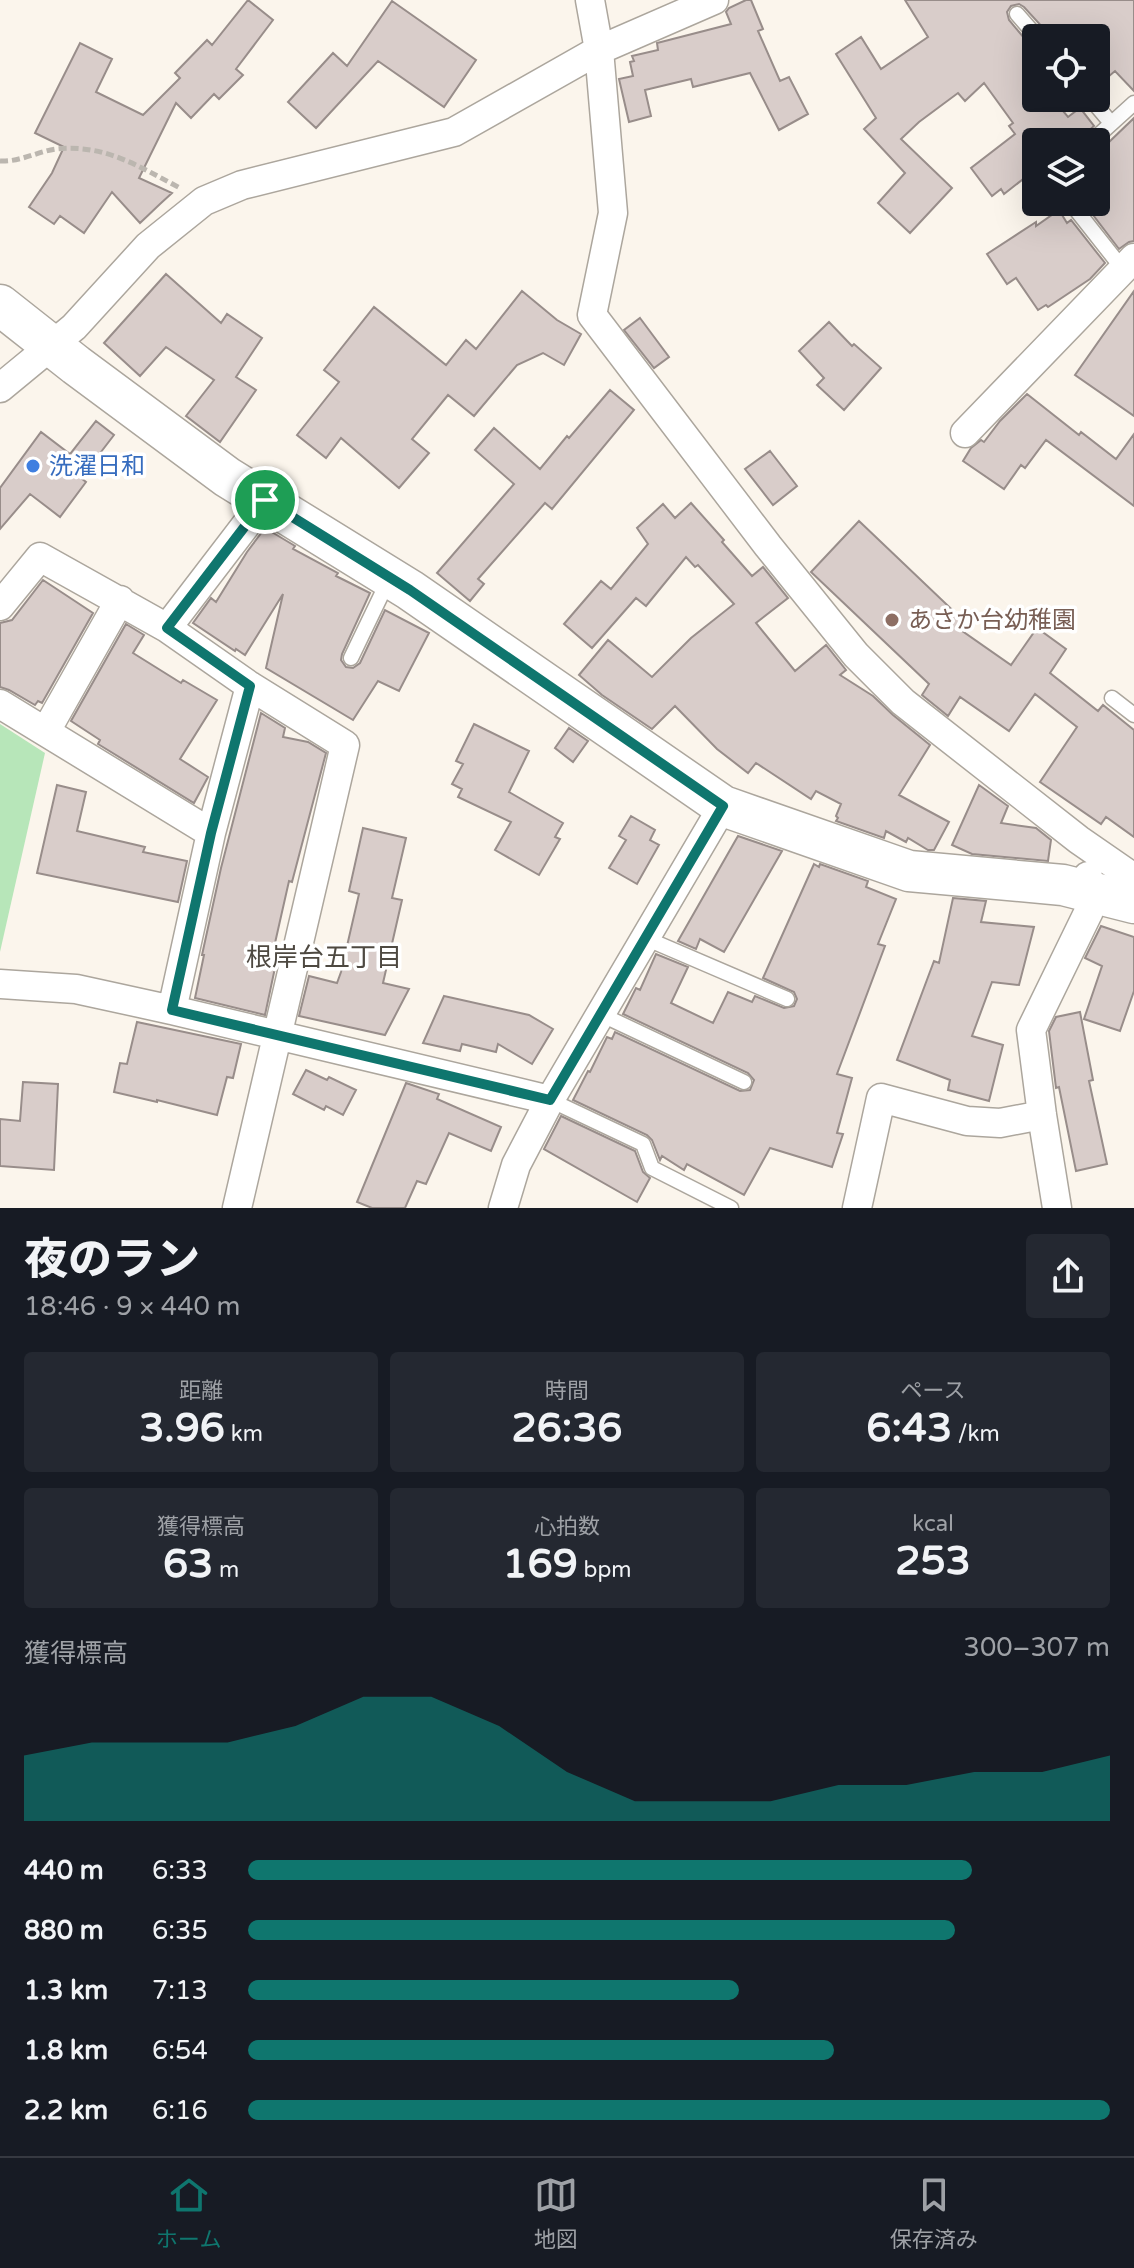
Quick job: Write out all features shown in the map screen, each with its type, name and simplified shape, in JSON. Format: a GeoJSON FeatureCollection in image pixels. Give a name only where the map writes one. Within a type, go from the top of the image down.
{"type":"FeatureCollection","features":[{"type":"Feature","properties":{"kind":"street"},"geometry":{"type":"LineString","coordinates":[[590,0],[599,50],[613,213],[592,315],[768,546],[856,655],[903,702],[1092,872],[1134,903]]}},
{"type":"Feature","properties":{"kind":"street"},"geometry":{"type":"LineString","coordinates":[[0,388],[74,327],[148,246],[204,201],[242,185],[454,132],[599,50],[714,0]]}},
{"type":"Feature","properties":{"kind":"street"},"geometry":{"type":"LineString","coordinates":[[965,433],[1128,263]]}},
{"type":"Feature","properties":{"kind":"street"},"geometry":{"type":"LineString","coordinates":[[0,305],[227,477],[390,577],[723,806],[909,871],[1063,885],[1092,872],[1134,878]]}},
{"type":"Feature","properties":{"kind":"street"},"geometry":{"type":"LineString","coordinates":[[167,628],[265,500]]}},
{"type":"Feature","properties":{"kind":"street"},"geometry":{"type":"LineString","coordinates":[[0,606],[40,557],[167,628],[250,686],[345,745],[237,1208]]}},
{"type":"Feature","properties":{"kind":"street"},"geometry":{"type":"LineString","coordinates":[[46,731],[120,600]]}},
{"type":"Feature","properties":{"kind":"street"},"geometry":{"type":"LineString","coordinates":[[172,1010],[211,833],[250,686]]}},
{"type":"Feature","properties":{"kind":"street"},"geometry":{"type":"LineString","coordinates":[[0,704],[211,833]]}},
{"type":"Feature","properties":{"kind":"street"},"geometry":{"type":"LineString","coordinates":[[503,1208],[516,1165],[550,1100],[723,806]]}},
{"type":"Feature","properties":{"kind":"street"},"geometry":{"type":"LineString","coordinates":[[1057,1208],[1031,1030],[1089,911],[1092,872]]}},
{"type":"Feature","properties":{"kind":"street"},"geometry":{"type":"LineString","coordinates":[[0,984],[76,989],[550,1100]]}},
{"type":"Feature","properties":{"kind":"street"},"geometry":{"type":"LineString","coordinates":[[857,1208],[881,1098],[967,1121],[1000,1123],[1042,1115]]}},
{"type":"Feature","properties":{"kind":"lane"},"geometry":{"type":"LineString","coordinates":[[1017,14],[1026,24]]}},
{"type":"Feature","properties":{"kind":"lane"},"geometry":{"type":"LineString","coordinates":[[1106,128],[1134,103]]}},
{"type":"Feature","properties":{"kind":"lane"},"geometry":{"type":"LineString","coordinates":[[1102,112],[1111,123]]}},
{"type":"Feature","properties":{"kind":"lane"},"geometry":{"type":"LineString","coordinates":[[1083,216],[1128,263]]}},
{"type":"Feature","properties":{"kind":"lane"},"geometry":{"type":"LineString","coordinates":[[351,658],[390,577]]}},
{"type":"Feature","properties":{"kind":"lane"},"geometry":{"type":"LineString","coordinates":[[1112,698],[1134,715]]}},
{"type":"Feature","properties":{"kind":"lane"},"geometry":{"type":"LineString","coordinates":[[645,938],[787,999]]}},
{"type":"Feature","properties":{"kind":"lane"},"geometry":{"type":"LineString","coordinates":[[600,1014],[744,1082]]}},
{"type":"Feature","properties":{"kind":"lane"},"geometry":{"type":"LineString","coordinates":[[550,1100],[643,1144],[652,1168],[731,1208]]}},
{"type":"Feature","properties":{"kind":"path"},"geometry":{"type":"LineString","coordinates":[[0,161],[12,162],[52,150],[84,147],[123,158],[204,201]]}},
{"type":"Feature","properties":{"kind":"green space"},"geometry":{"type":"Polygon","coordinates":[[[0,724],[45,753],[0,952],[0,724]]]}},
{"type":"Feature","properties":{"kind":"building"},"geometry":{"type":"Polygon","coordinates":[[[248,0],[273,20],[236,69],[243,75],[219,99],[214,94],[191,118],[176,103],[139,178],[172,193],[140,223],[112,192],[84,233],[60,216],[54,224],[29,207],[52,173],[64,147],[35,133],[80,43],[112,59],[96,92],[143,115],[180,78],[175,73],[207,40],[212,45],[248,0]]]}},
{"type":"Feature","properties":{"kind":"building"},"geometry":{"type":"Polygon","coordinates":[[[751,0],[763,29],[758,31],[780,81],[789,77],[808,114],[779,130],[750,73],[693,87],[691,79],[645,90],[651,116],[629,122],[619,79],[633,76],[632,56],[658,50],[657,43],[731,24],[726,12],[751,0]]]}},
{"type":"Feature","properties":{"kind":"building"},"geometry":{"type":"Polygon","coordinates":[[[905,0],[1134,0],[1134,91],[1115,71],[1110,75],[1110,24],[1040,24],[1024,7],[1019,4],[1011,6],[1007,12],[1009,20],[1022,35],[1022,112],[1064,112],[1068,117],[1075,112],[1083,112],[1094,126],[1022,128],[1022,180],[1004,194],[1001,189],[992,196],[971,168],[1015,134],[1009,126],[1013,123],[984,83],[965,101],[958,93],[901,139],[952,188],[910,233],[878,203],[905,173],[864,129],[876,118],[836,54],[861,37],[881,69],[928,37],[905,0]]]}},
{"type":"Feature","properties":{"kind":"building"},"geometry":{"type":"Polygon","coordinates":[[[392,1],[476,60],[444,107],[378,61],[316,128],[288,102],[333,53],[347,66],[392,1]]]}},
{"type":"Feature","properties":{"kind":"building"},"geometry":{"type":"Polygon","coordinates":[[[1134,118],[1134,241],[1119,249],[1094,216],[1110,216],[1110,141],[1134,118]]]}},
{"type":"Feature","properties":{"kind":"building"},"geometry":{"type":"Polygon","coordinates":[[[1050,216],[1063,216],[1067,223],[1071,220],[1105,263],[1090,279],[1048,307],[1046,305],[1038,310],[1016,278],[1007,284],[987,254],[1036,222],[1036,226],[1050,216]]]}},
{"type":"Feature","properties":{"kind":"building"},"geometry":{"type":"Polygon","coordinates":[[[166,274],[221,323],[227,314],[262,338],[236,377],[256,390],[220,442],[186,416],[214,380],[166,347],[140,376],[104,343],[166,274]]]}},
{"type":"Feature","properties":{"kind":"building"},"geometry":{"type":"Polygon","coordinates":[[[522,291],[557,320],[581,334],[564,365],[543,353],[517,365],[474,416],[448,395],[412,439],[429,453],[399,488],[341,438],[326,458],[297,435],[339,382],[324,370],[374,307],[446,365],[466,340],[476,349],[522,291]]]}},
{"type":"Feature","properties":{"kind":"building"},"geometry":{"type":"Polygon","coordinates":[[[1134,291],[1134,416],[1075,375],[1134,291]]]}},
{"type":"Feature","properties":{"kind":"building"},"geometry":{"type":"Polygon","coordinates":[[[640,318],[669,357],[654,368],[624,330],[640,318]]]}},
{"type":"Feature","properties":{"kind":"building"},"geometry":{"type":"Polygon","coordinates":[[[829,322],[852,346],[854,344],[881,368],[844,410],[817,385],[824,378],[799,351],[829,322]]]}},
{"type":"Feature","properties":{"kind":"building"},"geometry":{"type":"Polygon","coordinates":[[[610,390],[634,410],[552,509],[545,503],[478,579],[484,584],[470,601],[437,573],[514,484],[475,450],[494,428],[540,469],[610,390]]]}},
{"type":"Feature","properties":{"kind":"building"},"geometry":{"type":"Polygon","coordinates":[[[1027,394],[1079,435],[1081,432],[1116,459],[1134,434],[1134,506],[1046,440],[1025,468],[1021,465],[1004,489],[963,461],[971,448],[981,440],[984,442],[1027,394]]]}},
{"type":"Feature","properties":{"kind":"building"},"geometry":{"type":"Polygon","coordinates":[[[96,421],[114,435],[81,478],[86,482],[60,517],[30,494],[0,529],[0,488],[41,432],[70,454],[96,421]]]}},
{"type":"Feature","properties":{"kind":"building"},"geometry":{"type":"Polygon","coordinates":[[[770,451],[797,486],[773,505],[745,469],[770,451]]]}},
{"type":"Feature","properties":{"kind":"building"},"geometry":{"type":"Polygon","coordinates":[[[691,503],[752,576],[763,567],[788,598],[756,623],[795,671],[826,645],[846,670],[840,675],[873,696],[930,745],[899,795],[949,822],[934,850],[928,850],[908,838],[906,842],[886,831],[884,838],[836,821],[841,804],[816,791],[811,799],[756,763],[748,773],[717,749],[675,706],[652,729],[602,695],[579,675],[608,640],[652,677],[691,638],[734,604],[698,565],[695,567],[686,557],[646,606],[636,598],[592,648],[564,624],[601,581],[611,589],[648,544],[637,528],[663,504],[675,518],[691,503]]]}},
{"type":"Feature","properties":{"kind":"building"},"geometry":{"type":"Polygon","coordinates":[[[859,521],[964,621],[958,628],[1011,665],[1037,628],[1066,649],[1050,673],[1098,711],[1103,705],[1134,730],[1134,837],[1106,817],[1101,824],[1040,782],[1077,727],[1035,694],[1009,731],[960,697],[948,716],[922,695],[929,684],[811,572],[859,521]]]}},
{"type":"Feature","properties":{"kind":"building"},"geometry":{"type":"Polygon","coordinates":[[[265,528],[295,546],[293,549],[338,573],[336,576],[370,593],[342,654],[341,660],[346,667],[353,668],[360,663],[385,610],[429,633],[399,691],[378,681],[353,720],[266,668],[283,594],[245,655],[193,623],[211,598],[216,602],[265,528]]]}},
{"type":"Feature","properties":{"kind":"building"},"geometry":{"type":"Polygon","coordinates":[[[43,580],[93,613],[42,703],[38,701],[35,705],[0,687],[0,623],[12,620],[43,580]]]}},
{"type":"Feature","properties":{"kind":"building"},"geometry":{"type":"Polygon","coordinates":[[[126,624],[144,635],[133,653],[181,683],[183,680],[217,700],[180,759],[208,777],[194,803],[98,744],[100,740],[71,721],[126,624]]]}},
{"type":"Feature","properties":{"kind":"building"},"geometry":{"type":"Polygon","coordinates":[[[261,713],[285,728],[283,737],[308,742],[326,753],[292,882],[289,881],[275,943],[280,944],[265,1015],[195,998],[221,868],[261,713]]]}},
{"type":"Feature","properties":{"kind":"building"},"geometry":{"type":"Polygon","coordinates":[[[474,724],[529,751],[509,792],[563,823],[555,837],[560,839],[539,875],[495,850],[511,822],[458,797],[462,789],[452,784],[463,764],[456,761],[474,724]]]}},
{"type":"Feature","properties":{"kind":"building"},"geometry":{"type":"Polygon","coordinates":[[[569,728],[588,741],[573,762],[555,748],[569,728]]]}},
{"type":"Feature","properties":{"kind":"building"},"geometry":{"type":"Polygon","coordinates":[[[57,785],[86,792],[77,831],[145,847],[143,852],[187,861],[178,902],[37,873],[57,785]]]}},
{"type":"Feature","properties":{"kind":"building"},"geometry":{"type":"Polygon","coordinates":[[[979,785],[1008,806],[1001,823],[1036,828],[1051,840],[1048,861],[972,854],[952,845],[979,785]]]}},
{"type":"Feature","properties":{"kind":"building"},"geometry":{"type":"Polygon","coordinates":[[[631,816],[655,830],[650,840],[659,845],[637,884],[609,868],[626,840],[619,836],[631,816]]]}},
{"type":"Feature","properties":{"kind":"building"},"geometry":{"type":"Polygon","coordinates":[[[363,828],[406,838],[392,898],[402,900],[383,983],[409,989],[385,1035],[299,1016],[309,976],[337,983],[341,972],[359,894],[349,891],[363,828]]]}},
{"type":"Feature","properties":{"kind":"building"},"geometry":{"type":"Polygon","coordinates":[[[738,836],[782,851],[724,952],[700,939],[696,949],[678,941],[738,836]]]}},
{"type":"Feature","properties":{"kind":"building"},"geometry":{"type":"Polygon","coordinates":[[[814,864],[868,881],[866,887],[896,899],[878,944],[885,946],[837,1074],[852,1078],[837,1133],[843,1134],[832,1167],[770,1148],[744,1195],[687,1164],[684,1170],[662,1156],[660,1160],[647,1135],[573,1100],[607,1037],[612,1039],[615,1032],[740,1091],[750,1090],[754,1080],[748,1073],[623,1014],[636,988],[640,990],[656,954],[688,967],[671,1003],[713,1023],[728,992],[752,1002],[755,996],[784,1008],[794,1006],[797,999],[794,992],[763,978],[814,864]]]}},
{"type":"Feature","properties":{"kind":"building"},"geometry":{"type":"Polygon","coordinates":[[[953,898],[986,901],[981,922],[1034,927],[1019,985],[992,982],[972,1036],[1003,1045],[989,1101],[948,1090],[950,1080],[897,1060],[934,961],[939,963],[953,898]]]}},
{"type":"Feature","properties":{"kind":"building"},"geometry":{"type":"Polygon","coordinates":[[[1101,926],[1134,937],[1134,991],[1120,1031],[1084,1019],[1102,966],[1085,958],[1101,926]]]}},
{"type":"Feature","properties":{"kind":"building"},"geometry":{"type":"Polygon","coordinates":[[[444,996],[529,1015],[553,1029],[532,1064],[498,1044],[496,1052],[462,1044],[460,1051],[423,1043],[444,996]]]}},
{"type":"Feature","properties":{"kind":"building"},"geometry":{"type":"Polygon","coordinates":[[[1080,1012],[1093,1080],[1089,1081],[1107,1164],[1076,1171],[1059,1087],[1056,1088],[1049,1031],[1056,1017],[1080,1012]]]}},
{"type":"Feature","properties":{"kind":"building"},"geometry":{"type":"Polygon","coordinates":[[[137,1022],[241,1044],[233,1078],[227,1077],[217,1115],[114,1092],[120,1063],[127,1064],[137,1022]]]}},
{"type":"Feature","properties":{"kind":"building"},"geometry":{"type":"Polygon","coordinates":[[[306,1070],[356,1090],[343,1115],[326,1106],[324,1110],[293,1094],[306,1070]]]}},
{"type":"Feature","properties":{"kind":"building"},"geometry":{"type":"Polygon","coordinates":[[[23,1082],[58,1084],[54,1170],[0,1166],[0,1119],[20,1121],[23,1082]]]}},
{"type":"Feature","properties":{"kind":"building"},"geometry":{"type":"Polygon","coordinates":[[[406,1083],[439,1094],[437,1099],[501,1127],[491,1151],[449,1133],[426,1184],[417,1181],[405,1208],[372,1208],[357,1202],[406,1083]]]}},
{"type":"Feature","properties":{"kind":"building"},"geometry":{"type":"Polygon","coordinates":[[[561,1116],[635,1151],[643,1172],[650,1178],[637,1202],[544,1149],[561,1116]]]}},
{"type":"Feature","properties":{"kind":"place","name":"洗濯日和"},"geometry":{"type":"Point","coordinates":[33,466]}},
{"type":"Feature","properties":{"kind":"place","name":"あさか台幼稚園"},"geometry":{"type":"Point","coordinates":[892,620]}},
{"type":"Feature","properties":{"kind":"district","name":"根岸台五丁目"},"geometry":{"type":"Point","coordinates":[324,957]}},
{"type":"Feature","properties":{"kind":"route"},"geometry":{"type":"LineString","coordinates":[[265,500],[410,590],[723,806],[550,1100],[172,1010],[211,833],[250,686],[167,628],[265,500]]}}]}
